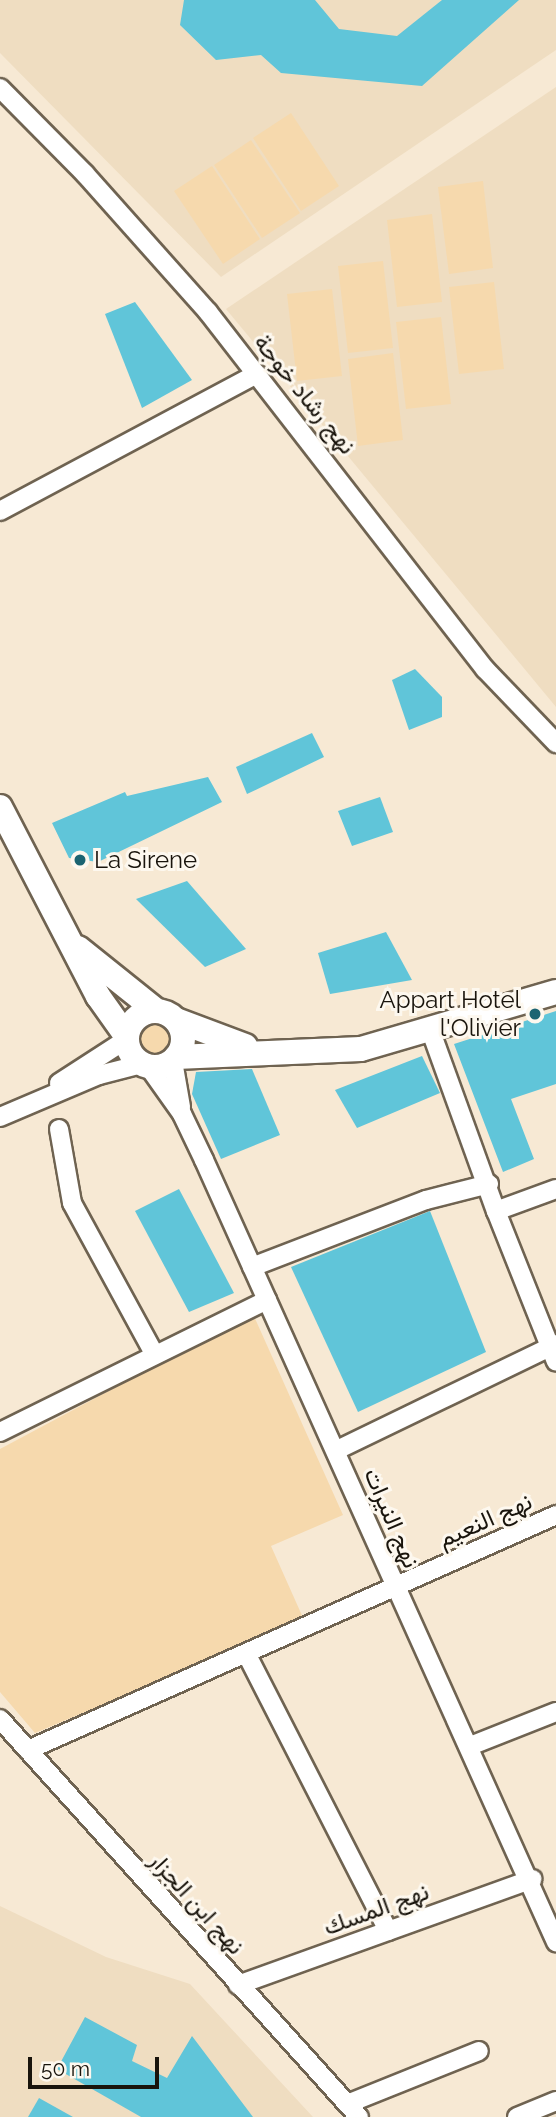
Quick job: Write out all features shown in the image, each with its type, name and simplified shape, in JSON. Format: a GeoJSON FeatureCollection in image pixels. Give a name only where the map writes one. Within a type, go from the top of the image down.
{"type":"FeatureCollection","features":[{"type":"Feature","properties":{"kind":"main road"},"geometry":{"type":"LineString","coordinates":[[0,807],[68,941],[145,1065],[174,1059],[361,1049],[556,992]]}},
{"type":"Feature","properties":{"kind":"main road"},"geometry":{"type":"LineString","coordinates":[[68,941],[167,1016],[183,1035],[174,1059]]}},
{"type":"Feature","properties":{"kind":"main road"},"geometry":{"type":"LineString","coordinates":[[127,1038],[137,1018],[167,1016],[265,1053]]}},
{"type":"Feature","properties":{"kind":"street","name":"نهج رشاد خوجة"},"geometry":{"type":"LineString","coordinates":[[0,89],[85,174],[257,374],[485,669],[556,743]]}},
{"type":"Feature","properties":{"kind":"street"},"geometry":{"type":"LineString","coordinates":[[0,511],[257,374]]}},
{"type":"Feature","properties":{"kind":"street"},"geometry":{"type":"LineString","coordinates":[[337,1450],[554,1351],[496,1210],[489,1184],[430,1029]]}},
{"type":"Feature","properties":{"kind":"street"},"geometry":{"type":"LineString","coordinates":[[0,1117],[32,1101],[127,1038]]}},
{"type":"Feature","properties":{"kind":"street"},"geometry":{"type":"LineString","coordinates":[[174,1059],[182,1114]]}},
{"type":"Feature","properties":{"kind":"street"},"geometry":{"type":"LineString","coordinates":[[32,1101],[145,1065],[182,1114]]}},
{"type":"Feature","properties":{"kind":"street","name":"نهج النيرات"},"geometry":{"type":"LineString","coordinates":[[182,1114],[532,1880],[556,1941]]}},
{"type":"Feature","properties":{"kind":"street"},"geometry":{"type":"LineString","coordinates":[[59,1129],[72,1203],[155,1355]]}},
{"type":"Feature","properties":{"kind":"street"},"geometry":{"type":"LineString","coordinates":[[252,1267],[425,1200],[489,1184]]}},
{"type":"Feature","properties":{"kind":"street"},"geometry":{"type":"LineString","coordinates":[[496,1210],[556,1189]]}},
{"type":"Feature","properties":{"kind":"street"},"geometry":{"type":"LineString","coordinates":[[2,1428],[267,1300]]}},
{"type":"Feature","properties":{"kind":"street","name":"نهج النعيم"},"geometry":{"type":"LineString","coordinates":[[28,1750],[247,1655],[556,1515]]}},
{"type":"Feature","properties":{"kind":"street"},"geometry":{"type":"LineString","coordinates":[[247,1655],[388,1931]]}},
{"type":"Feature","properties":{"kind":"street"},"geometry":{"type":"LineString","coordinates":[[470,1746],[556,1712]]}},
{"type":"Feature","properties":{"kind":"street","name":"نهج ابن الجزار"},"geometry":{"type":"LineString","coordinates":[[0,1719],[353,2111]]}},
{"type":"Feature","properties":{"kind":"street","name":"نهج المسك"},"geometry":{"type":"LineString","coordinates":[[238,1985],[532,1880]]}},
{"type":"Feature","properties":{"kind":"street"},"geometry":{"type":"LineString","coordinates":[[353,2111],[479,2051]]}},
{"type":"Feature","properties":{"kind":"street"},"geometry":{"type":"LineString","coordinates":[[517,2117],[556,2101]]}},
{"type":"Feature","properties":{"kind":"shaded area"},"geometry":{"type":"Polygon","coordinates":[[[0,0],[556,0],[556,50],[221,277],[0,53],[0,0]]]}},
{"type":"Feature","properties":{"kind":"shaded area"},"geometry":{"type":"Polygon","coordinates":[[[556,87],[556,707],[226,309],[556,87]]]}},
{"type":"Feature","properties":{"kind":"shaded area"},"geometry":{"type":"Polygon","coordinates":[[[291,113],[339,186],[301,211],[253,138],[291,113]]]}},
{"type":"Feature","properties":{"kind":"shaded area"},"geometry":{"type":"Polygon","coordinates":[[[251,140],[300,213],[262,238],[214,165],[251,140]]]}},
{"type":"Feature","properties":{"kind":"shaded area"},"geometry":{"type":"Polygon","coordinates":[[[212,166],[260,239],[223,264],[174,191],[212,166]]]}},
{"type":"Feature","properties":{"kind":"shaded area"},"geometry":{"type":"Polygon","coordinates":[[[483,181],[493,268],[449,274],[438,187],[483,181]]]}},
{"type":"Feature","properties":{"kind":"shaded area"},"geometry":{"type":"Polygon","coordinates":[[[432,214],[442,302],[397,307],[387,220],[432,214]]]}},
{"type":"Feature","properties":{"kind":"shaded area"},"geometry":{"type":"Polygon","coordinates":[[[383,261],[393,348],[348,353],[338,266],[383,261]]]}},
{"type":"Feature","properties":{"kind":"shaded area"},"geometry":{"type":"Polygon","coordinates":[[[494,282],[504,369],[459,374],[449,287],[494,282]]]}},
{"type":"Feature","properties":{"kind":"shaded area"},"geometry":{"type":"Polygon","coordinates":[[[332,289],[342,376],[297,381],[287,294],[332,289]]]}},
{"type":"Feature","properties":{"kind":"shaded area"},"geometry":{"type":"Polygon","coordinates":[[[441,317],[451,404],[406,409],[396,322],[441,317]]]}},
{"type":"Feature","properties":{"kind":"shaded area"},"geometry":{"type":"Polygon","coordinates":[[[393,353],[403,440],[358,446],[348,359],[393,353]]]}},
{"type":"Feature","properties":{"kind":"shaded area"},"geometry":{"type":"Polygon","coordinates":[[[153,1021],[166,1026],[171,1039],[166,1052],[153,1057],[140,1052],[135,1039],[140,1026],[153,1021]]]}},
{"type":"Feature","properties":{"kind":"shaded area"},"geometry":{"type":"Polygon","coordinates":[[[253,1314],[343,1515],[271,1546],[304,1620],[35,1733],[0,1692],[0,1449],[253,1314]]]}},
{"type":"Feature","properties":{"kind":"shaded area"},"geometry":{"type":"Polygon","coordinates":[[[0,1906],[106,1957],[190,1984],[313,2117],[0,2117],[0,1906]]]}},
{"type":"Feature","properties":{"kind":"building"},"geometry":{"type":"Polygon","coordinates":[[[184,0],[315,0],[339,29],[397,36],[442,0],[519,0],[422,86],[281,73],[261,55],[216,60],[180,25],[184,0]]]}},
{"type":"Feature","properties":{"kind":"building"},"geometry":{"type":"Polygon","coordinates":[[[135,302],[192,380],[142,408],[105,314],[135,302]]]}},
{"type":"Feature","properties":{"kind":"building"},"geometry":{"type":"Polygon","coordinates":[[[415,669],[442,697],[442,717],[409,730],[392,680],[415,669]]]}},
{"type":"Feature","properties":{"kind":"building"},"geometry":{"type":"Polygon","coordinates":[[[312,733],[324,757],[247,794],[236,767],[312,733]]]}},
{"type":"Feature","properties":{"kind":"building"},"geometry":{"type":"Polygon","coordinates":[[[208,777],[222,802],[98,862],[69,858],[52,823],[125,792],[127,796],[208,777]]]}},
{"type":"Feature","properties":{"kind":"building"},"geometry":{"type":"Polygon","coordinates":[[[380,797],[393,832],[352,846],[338,811],[380,797]]]}},
{"type":"Feature","properties":{"kind":"building"},"geometry":{"type":"Polygon","coordinates":[[[187,881],[246,949],[205,967],[136,899],[187,881]]]}},
{"type":"Feature","properties":{"kind":"building"},"geometry":{"type":"Polygon","coordinates":[[[386,932],[412,980],[330,994],[318,953],[386,932]]]}},
{"type":"Feature","properties":{"kind":"building"},"geometry":{"type":"Polygon","coordinates":[[[556,1011],[556,1084],[511,1099],[534,1159],[503,1172],[454,1044],[556,1011]]]}},
{"type":"Feature","properties":{"kind":"building"},"geometry":{"type":"Polygon","coordinates":[[[422,1056],[440,1093],[357,1128],[335,1090],[422,1056]]]}},
{"type":"Feature","properties":{"kind":"building"},"geometry":{"type":"Polygon","coordinates":[[[252,1069],[280,1135],[221,1159],[192,1094],[196,1072],[252,1069]]]}},
{"type":"Feature","properties":{"kind":"building"},"geometry":{"type":"Polygon","coordinates":[[[179,1189],[234,1293],[189,1312],[135,1211],[179,1189]]]}},
{"type":"Feature","properties":{"kind":"building"},"geometry":{"type":"Polygon","coordinates":[[[430,1211],[486,1352],[358,1412],[291,1267],[430,1211]]]}},
{"type":"Feature","properties":{"kind":"building"},"geometry":{"type":"Polygon","coordinates":[[[85,2017],[137,2045],[132,2061],[167,2078],[192,2036],[253,2117],[141,2117],[57,2069],[85,2017]]]}},
{"type":"Feature","properties":{"kind":"building"},"geometry":{"type":"Polygon","coordinates":[[[39,2098],[73,2117],[28,2117],[39,2098]]]}},
{"type":"Feature","properties":{"kind":"place","name":"La Sirene"},"geometry":{"type":"Point","coordinates":[80,860]}},
{"type":"Feature","properties":{"kind":"place","name":"Appart Hotel l'Olivier"},"geometry":{"type":"Point","coordinates":[535,1014]}}]}
